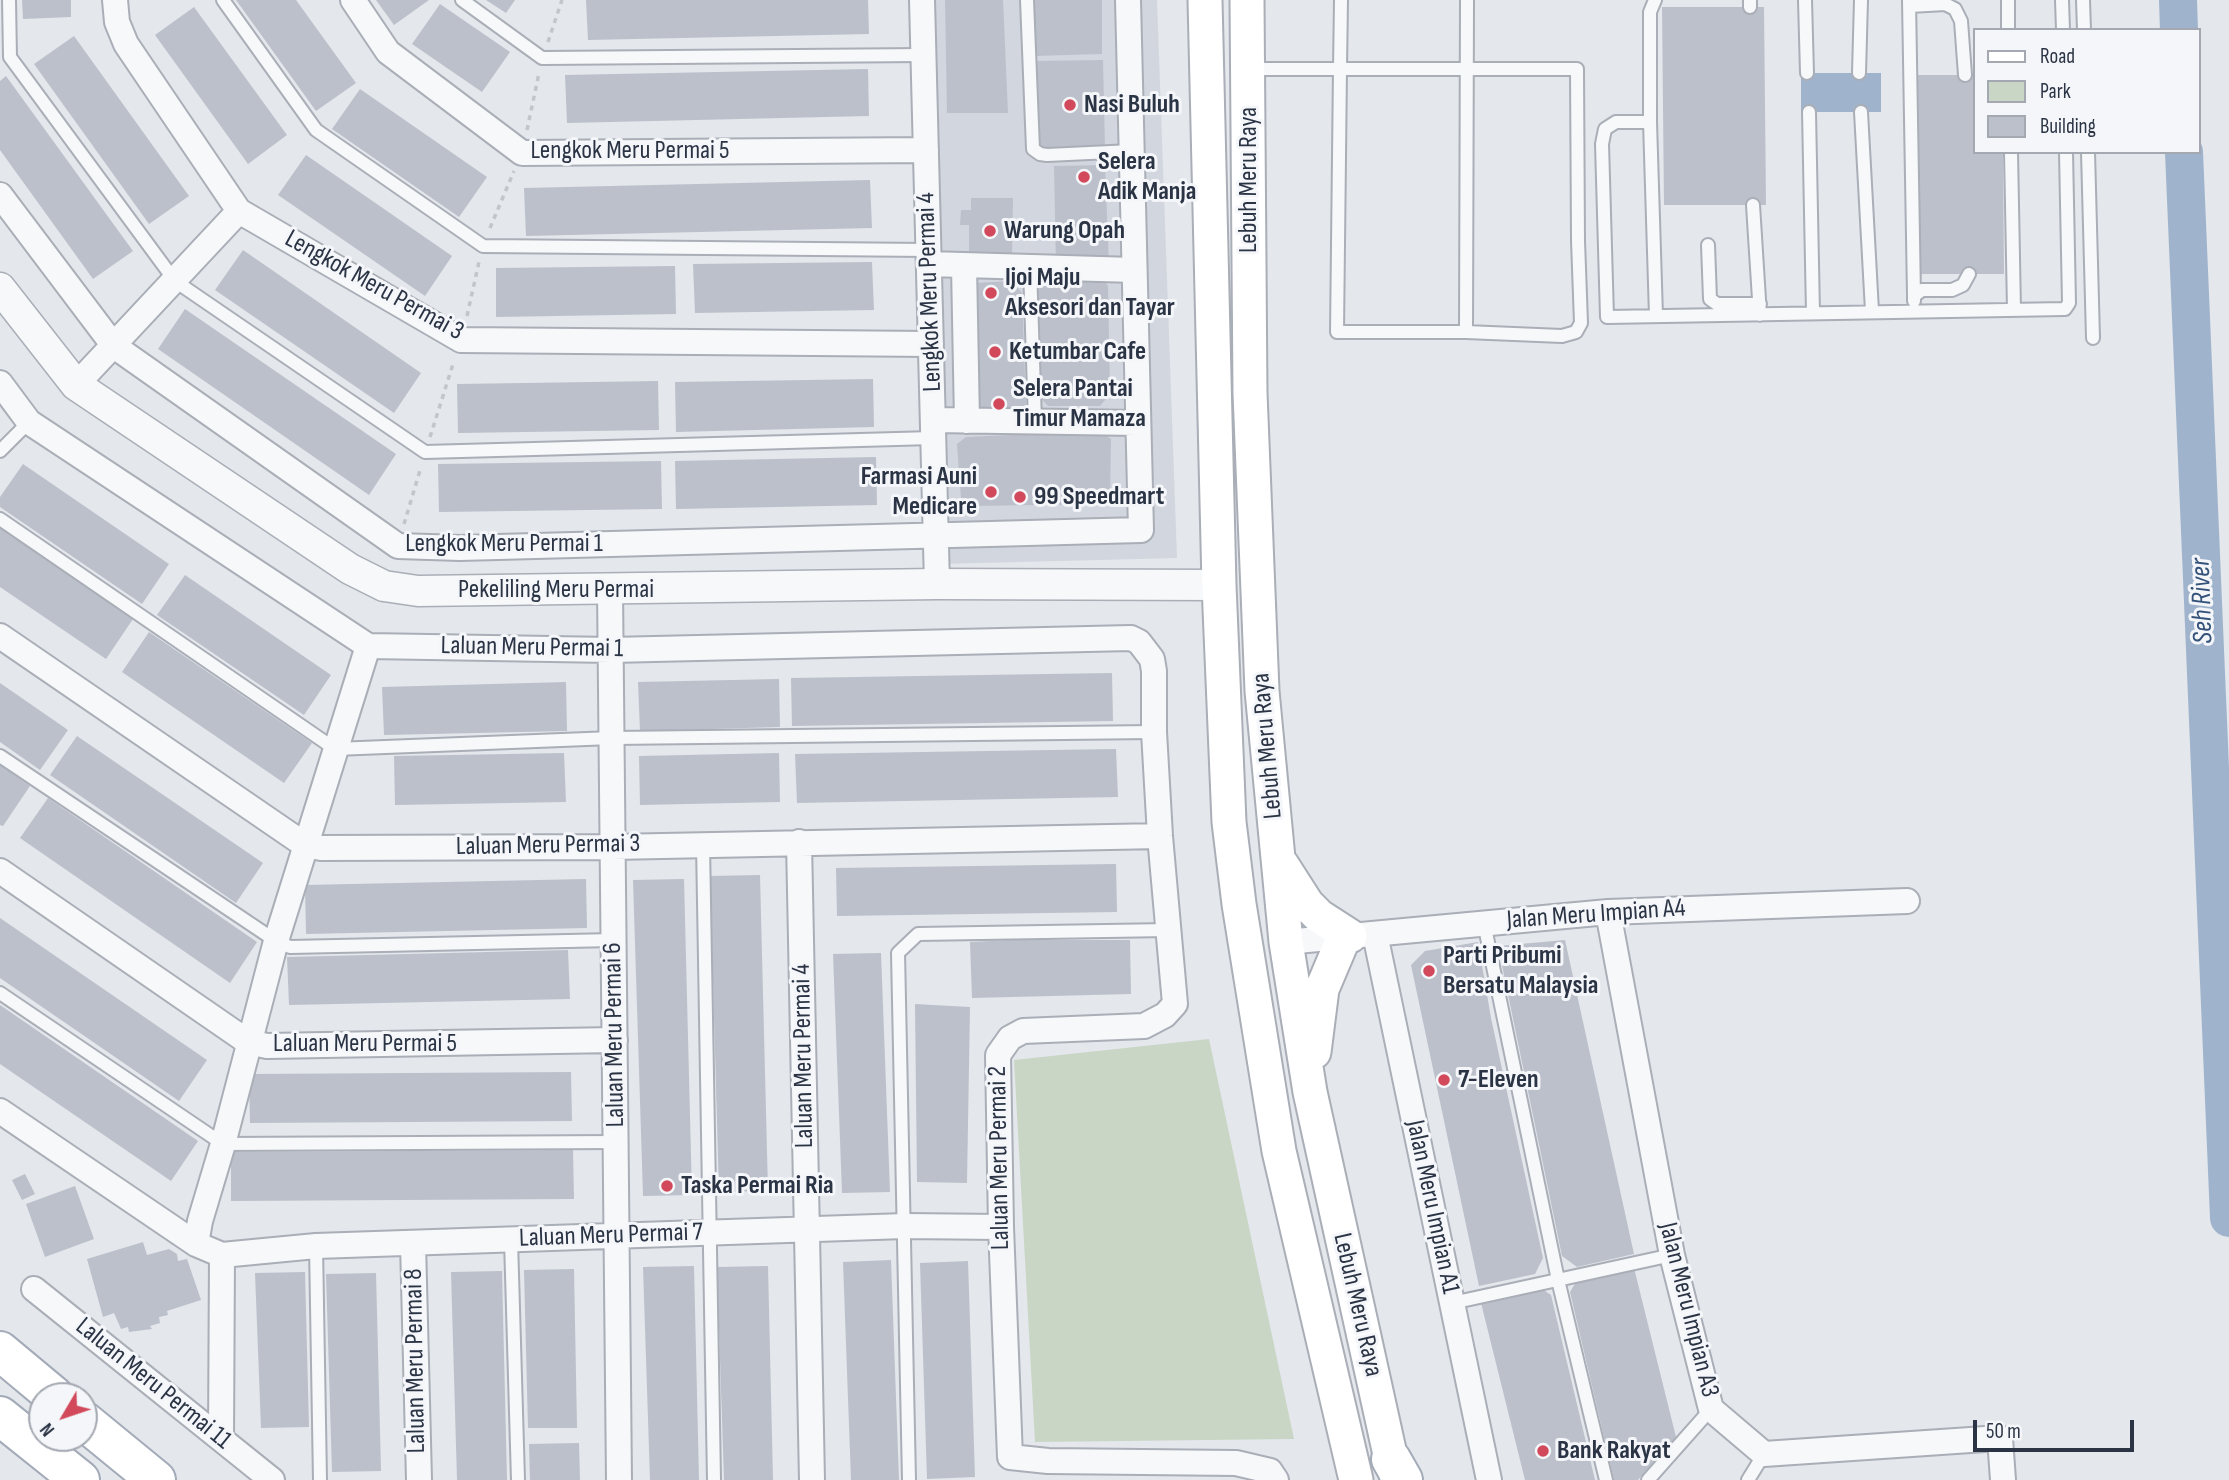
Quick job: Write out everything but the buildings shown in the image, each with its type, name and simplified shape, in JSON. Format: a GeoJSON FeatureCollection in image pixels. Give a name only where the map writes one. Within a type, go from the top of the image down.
{"type":"FeatureCollection","features":[{"type":"Feature","properties":{"kind":"main road","name":"Lebuh Meru Raya"},"geometry":{"type":"LineString","coordinates":[[1205,0],[1219,585],[1229,822],[1239,904],[1279,1151],[1356,1480]]}},
{"type":"Feature","properties":{"kind":"main road","name":"Lebuh Meru Raya"},"geometry":{"type":"LineString","coordinates":[[1247,0],[1250,393],[1262,691],[1277,857],[1286,942],[1310,1092],[1397,1473]]}},
{"type":"Feature","properties":{"kind":"main road"},"geometry":{"type":"LineString","coordinates":[[1277,857],[1307,904],[1319,916],[1356,935],[1322,989],[1310,1092]]}},
{"type":"Feature","properties":{"kind":"main road"},"geometry":{"type":"LineString","coordinates":[[0,1351],[37,1382]]}},
{"type":"Feature","properties":{"kind":"main road"},"geometry":{"type":"LineString","coordinates":[[0,1416],[80,1480]]}},
{"type":"Feature","properties":{"kind":"main road"},"geometry":{"type":"LineString","coordinates":[[98,1432],[156,1480]]}},
{"type":"Feature","properties":{"kind":"main road"},"geometry":{"type":"LineString","coordinates":[[0,1446],[63,1480]]}},
{"type":"Feature","properties":{"kind":"street","name":"Lengkok Meru Permai 3"},"geometry":{"type":"LineString","coordinates":[[115,0],[117,22],[126,44],[239,211],[461,340],[931,344]]}},
{"type":"Feature","properties":{"kind":"street","name":"Lengkok Meru Permai 5"},"geometry":{"type":"LineString","coordinates":[[353,0],[388,52],[522,153],[926,150]]}},
{"type":"Feature","properties":{"kind":"street","name":"Lengkok Meru Permai 4"},"geometry":{"type":"LineString","coordinates":[[922,0],[937,584]]}},
{"type":"Feature","properties":{"kind":"street"},"geometry":{"type":"LineString","coordinates":[[936,537],[1141,530],[1128,0]]}},
{"type":"Feature","properties":{"kind":"street","name":"Lengkok Meru Permai 1"},"geometry":{"type":"LineString","coordinates":[[0,195],[114,346],[398,546],[460,548],[936,537]]}},
{"type":"Feature","properties":{"kind":"street"},"geometry":{"type":"LineString","coordinates":[[76,384],[239,211]]}},
{"type":"Feature","properties":{"kind":"street"},"geometry":{"type":"LineString","coordinates":[[929,257],[964,266],[1135,270]]}},
{"type":"Feature","properties":{"kind":"street"},"geometry":{"type":"LineString","coordinates":[[964,266],[967,421]]}},
{"type":"Feature","properties":{"kind":"street","name":"Pekeliling Meru Permai"},"geometry":{"type":"LineString","coordinates":[[0,288],[76,384],[350,569],[384,586],[418,591],[937,584],[1219,585]]}},
{"type":"Feature","properties":{"kind":"street"},"geometry":{"type":"LineString","coordinates":[[0,383],[29,422],[368,646],[276,941],[196,1244]]}},
{"type":"Feature","properties":{"kind":"street"},"geometry":{"type":"LineString","coordinates":[[933,429],[967,421],[1138,423]]}},
{"type":"Feature","properties":{"kind":"street","name":"Laluan Meru Permai 6"},"geometry":{"type":"LineString","coordinates":[[610,590],[619,1480]]}},
{"type":"Feature","properties":{"kind":"street","name":"Laluan Meru Permai 3"},"geometry":{"type":"LineString","coordinates":[[0,636],[305,845],[321,848],[613,847],[1160,836]]}},
{"type":"Feature","properties":{"kind":"street","name":"Laluan Meru Permai 1"},"geometry":{"type":"LineString","coordinates":[[368,646],[611,650],[1131,638],[1145,649]]}},
{"type":"Feature","properties":{"kind":"street","name":"Laluan Meru Permai 2"},"geometry":{"type":"LineString","coordinates":[[1145,649],[1152,659],[1154,671],[1154,732],[1160,836],[1175,1004],[1165,1015],[1144,1026],[1028,1030],[1010,1038],[998,1055],[1001,1227],[1010,1457],[1048,1461],[1236,1463],[1270,1471],[1276,1480]]}},
{"type":"Feature","properties":{"kind":"street","name":"Laluan Meru Permai 4"},"geometry":{"type":"LineString","coordinates":[[799,842],[812,1480]]}},
{"type":"Feature","properties":{"kind":"street","name":"Laluan Meru Permai 5"},"geometry":{"type":"LineString","coordinates":[[0,872],[248,1042],[267,1046],[615,1040]]}},
{"type":"Feature","properties":{"kind":"street","name":"Jalan Meru Impian A4"},"geometry":{"type":"LineString","coordinates":[[1286,942],[1608,912],[1907,901]]}},
{"type":"Feature","properties":{"kind":"street","name":"Jalan Meru Impian A3"},"geometry":{"type":"LineString","coordinates":[[1608,912],[1672,1255],[1711,1409],[1764,1454]]}},
{"type":"Feature","properties":{"kind":"street","name":"Jalan Meru Impian A1"},"geometry":{"type":"LineString","coordinates":[[1356,935],[1452,1303],[1489,1480]]}},
{"type":"Feature","properties":{"kind":"street"},"geometry":{"type":"LineString","coordinates":[[0,1111],[196,1244],[222,1255],[221,1439]]}},
{"type":"Feature","properties":{"kind":"street","name":"Laluan Meru Permai 7"},"geometry":{"type":"LineString","coordinates":[[222,1255],[316,1246],[905,1226],[1001,1227]]}},
{"type":"Feature","properties":{"kind":"street","name":"Laluan Meru Permai 8"},"geometry":{"type":"LineString","coordinates":[[413,1243],[419,1480]]}},
{"type":"Feature","properties":{"kind":"street","name":"Laluan Meru Permai 11"},"geometry":{"type":"LineString","coordinates":[[34,1289],[272,1480]]}},
{"type":"Feature","properties":{"kind":"street"},"geometry":{"type":"LineString","coordinates":[[1764,1454],[2000,1438],[2003,1480]]}},
{"type":"Feature","properties":{"kind":"lane"},"geometry":{"type":"LineString","coordinates":[[9,0],[10,57],[175,281],[425,452],[933,429]]}},
{"type":"Feature","properties":{"kind":"lane"},"geometry":{"type":"LineString","coordinates":[[223,0],[316,130],[482,246],[929,257]]}},
{"type":"Feature","properties":{"kind":"lane"},"geometry":{"type":"LineString","coordinates":[[463,0],[542,58],[924,55]]}},
{"type":"Feature","properties":{"kind":"lane"},"geometry":{"type":"LineString","coordinates":[[1027,0],[1033,149],[1047,155],[1132,150]]}},
{"type":"Feature","properties":{"kind":"lane"},"geometry":{"type":"LineString","coordinates":[[1248,69],[1340,69],[1577,69],[1577,241],[1581,323],[1576,332],[1562,336],[1466,332],[1337,332],[1340,69],[1341,0]]}},
{"type":"Feature","properties":{"kind":"lane"},"geometry":{"type":"LineString","coordinates":[[1466,332],[1467,0]]}},
{"type":"Feature","properties":{"kind":"lane"},"geometry":{"type":"LineString","coordinates":[[1655,0],[1650,12],[1650,121],[1656,316]]}},
{"type":"Feature","properties":{"kind":"lane"},"geometry":{"type":"LineString","coordinates":[[1805,0],[1807,73]]}},
{"type":"Feature","properties":{"kind":"lane"},"geometry":{"type":"LineString","coordinates":[[1859,73],[1861,0]]}},
{"type":"Feature","properties":{"kind":"lane"},"geometry":{"type":"LineString","coordinates":[[2008,0],[2008,28]]}},
{"type":"Feature","properties":{"kind":"lane"},"geometry":{"type":"LineString","coordinates":[[2062,0],[2063,28]]}},
{"type":"Feature","properties":{"kind":"lane"},"geometry":{"type":"LineString","coordinates":[[2084,0],[2084,28]]}},
{"type":"Feature","properties":{"kind":"lane"},"geometry":{"type":"LineString","coordinates":[[1912,312],[1914,296],[1910,3],[1945,4],[1955,9],[1961,21],[1965,75]]}},
{"type":"Feature","properties":{"kind":"lane"},"geometry":{"type":"LineString","coordinates":[[1810,112],[1814,313]]}},
{"type":"Feature","properties":{"kind":"lane"},"geometry":{"type":"LineString","coordinates":[[1861,112],[1872,311]]}},
{"type":"Feature","properties":{"kind":"lane"},"geometry":{"type":"LineString","coordinates":[[1650,121],[1616,122],[1605,129],[1602,144],[1607,317],[1760,309]]}},
{"type":"Feature","properties":{"kind":"lane"},"geometry":{"type":"LineString","coordinates":[[2011,154],[2014,310]]}},
{"type":"Feature","properties":{"kind":"lane"},"geometry":{"type":"LineString","coordinates":[[1708,245],[1710,299],[1717,304],[1814,313],[2062,310],[2068,306],[2066,154]]}},
{"type":"Feature","properties":{"kind":"lane"},"geometry":{"type":"LineString","coordinates":[[2088,154],[2093,338]]}},
{"type":"Feature","properties":{"kind":"lane"},"geometry":{"type":"LineString","coordinates":[[1753,205],[1760,309]]}},
{"type":"Feature","properties":{"kind":"lane"},"geometry":{"type":"LineString","coordinates":[[1030,267],[1035,422]]}},
{"type":"Feature","properties":{"kind":"lane"},"geometry":{"type":"LineString","coordinates":[[1914,296],[1922,290],[1952,290],[1963,285],[1969,274]]}},
{"type":"Feature","properties":{"kind":"lane"},"geometry":{"type":"LineString","coordinates":[[0,452],[29,422]]}},
{"type":"Feature","properties":{"kind":"lane"},"geometry":{"type":"LineString","coordinates":[[0,519],[335,749],[612,738],[1154,732]]}},
{"type":"Feature","properties":{"kind":"lane"},"geometry":{"type":"LineString","coordinates":[[0,756],[276,941],[290,947],[614,940]]}},
{"type":"Feature","properties":{"kind":"lane"},"geometry":{"type":"LineString","coordinates":[[703,844],[714,1480]]}},
{"type":"Feature","properties":{"kind":"lane"},"geometry":{"type":"LineString","coordinates":[[1484,923],[1558,1280],[1606,1480]]}},
{"type":"Feature","properties":{"kind":"lane"},"geometry":{"type":"LineString","coordinates":[[909,1480],[898,953],[918,934],[1169,930]]}},
{"type":"Feature","properties":{"kind":"lane"},"geometry":{"type":"LineString","coordinates":[[0,993],[223,1144],[616,1142]]}},
{"type":"Feature","properties":{"kind":"lane"},"geometry":{"type":"LineString","coordinates":[[511,1240],[518,1480]]}},
{"type":"Feature","properties":{"kind":"lane"},"geometry":{"type":"LineString","coordinates":[[316,1246],[320,1480]]}},
{"type":"Feature","properties":{"kind":"lane"},"geometry":{"type":"LineString","coordinates":[[1452,1303],[1672,1255]]}},
{"type":"Feature","properties":{"kind":"lane"},"geometry":{"type":"LineString","coordinates":[[1648,1480],[1711,1409]]}},
{"type":"Feature","properties":{"kind":"lane"},"geometry":{"type":"LineString","coordinates":[[1748,1480],[1764,1454]]}},
{"type":"Feature","properties":{"kind":"path"},"geometry":{"type":"LineString","coordinates":[[398,546],[461,340],[482,246],[522,153],[542,58],[562,0]]}},
{"type":"Feature","properties":{"kind":"shaded area"},"geometry":{"type":"Polygon","coordinates":[[[920,0],[1157,0],[1177,558],[940,564],[920,0]]]}},
{"type":"Feature","properties":{"kind":"green space"},"geometry":{"type":"Polygon","coordinates":[[[1209,1039],[1294,1439],[1035,1442],[1014,1060],[1209,1039]]]}},
{"type":"Feature","properties":{"kind":"water"},"geometry":{"type":"Polygon","coordinates":[[[1801,73],[1881,73],[1881,112],[1801,112],[1801,73]]]}},
{"type":"Feature","properties":{"kind":"waterway","name":"Seh River"},"geometry":{"type":"LineString","coordinates":[[2178,0],[2179,28]]}},
{"type":"Feature","properties":{"kind":"waterway","name":"Seh River"},"geometry":{"type":"LineString","coordinates":[[2184,154],[2229,1218]]}},
{"type":"Feature","properties":{"kind":"place","name":"Nasi Buluh"},"geometry":{"type":"Point","coordinates":[1070,105]}},
{"type":"Feature","properties":{"kind":"place","name":"Selera Adik Manja"},"geometry":{"type":"Point","coordinates":[1084,177]}},
{"type":"Feature","properties":{"kind":"place","name":"Warung Opah"},"geometry":{"type":"Point","coordinates":[990,231]}},
{"type":"Feature","properties":{"kind":"place","name":"Ijoi Maju Aksesori dan Tayar"},"geometry":{"type":"Point","coordinates":[991,293]}},
{"type":"Feature","properties":{"kind":"place","name":"Ketumbar Cafe"},"geometry":{"type":"Point","coordinates":[995,352]}},
{"type":"Feature","properties":{"kind":"place","name":"Selera Pantai Timur Mamaza"},"geometry":{"type":"Point","coordinates":[999,404]}},
{"type":"Feature","properties":{"kind":"place","name":"Farmasi Auni Medicare"},"geometry":{"type":"Point","coordinates":[991,492]}},
{"type":"Feature","properties":{"kind":"place","name":"99 Speedmart"},"geometry":{"type":"Point","coordinates":[1020,497]}},
{"type":"Feature","properties":{"kind":"place","name":"Parti Pribumi Bersatu Malaysia"},"geometry":{"type":"Point","coordinates":[1429,971]}},
{"type":"Feature","properties":{"kind":"place","name":"7-Eleven"},"geometry":{"type":"Point","coordinates":[1444,1080]}},
{"type":"Feature","properties":{"kind":"place","name":"Taska Permai Ria"},"geometry":{"type":"Point","coordinates":[667,1186]}},
{"type":"Feature","properties":{"kind":"place","name":"Bank Rakyat"},"geometry":{"type":"Point","coordinates":[1543,1451]}}]}
